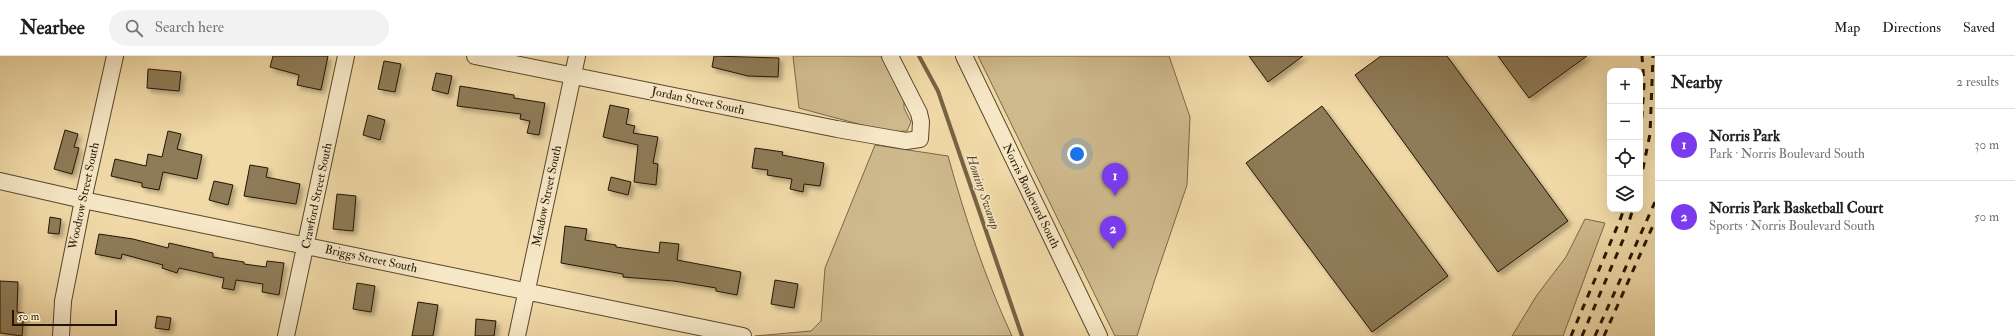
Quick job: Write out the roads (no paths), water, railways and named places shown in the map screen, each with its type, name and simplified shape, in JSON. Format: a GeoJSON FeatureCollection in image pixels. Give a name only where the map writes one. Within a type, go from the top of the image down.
{"type":"FeatureCollection","features":[{"type":"Feature","properties":{"kind":"street","name":"Woodrow Street South"},"geometry":{"type":"LineString","coordinates":[[61,336],[63,301],[114,56]]}},
{"type":"Feature","properties":{"kind":"street","name":"Crawford Street South"},"geometry":{"type":"LineString","coordinates":[[286,336],[346,56]]}},
{"type":"Feature","properties":{"kind":"street","name":"Jordan Street South"},"geometry":{"type":"LineString","coordinates":[[475,56],[836,130],[906,141],[920,139],[921,122],[919,113],[890,56]]}},
{"type":"Feature","properties":{"kind":"street","name":"Meadow Street South"},"geometry":{"type":"LineString","coordinates":[[517,336],[577,56]]}},
{"type":"Feature","properties":{"kind":"street","name":"Norris Boulevard South"},"geometry":{"type":"LineString","coordinates":[[964,56],[1099,336]]}},
{"type":"Feature","properties":{"kind":"street","name":"Briggs Street South"},"geometry":{"type":"LineString","coordinates":[[0,181],[83,200],[743,336]]}},
{"type":"Feature","properties":{"kind":"waterway","name":"Hominy Swamp"},"geometry":{"type":"LineString","coordinates":[[919,56],[938,91],[1022,336]]}},
{"type":"Feature","properties":{"kind":"railway"},"geometry":{"type":"LineString","coordinates":[[1640,140],[1644,84],[1642,56]]}},
{"type":"Feature","properties":{"kind":"railway"},"geometry":{"type":"LineString","coordinates":[[1641,176],[1650,134],[1653,56]]}},
{"type":"Feature","properties":{"kind":"railway"},"geometry":{"type":"LineString","coordinates":[[1595,336],[1655,202]]}},
{"type":"Feature","properties":{"kind":"railway"},"geometry":{"type":"LineString","coordinates":[[1571,336],[1623,212]]}},
{"type":"Feature","properties":{"kind":"railway"},"geometry":{"type":"LineString","coordinates":[[1582,336],[1623,240],[1632,212]]}},
{"type":"Feature","properties":{"kind":"railway"},"geometry":{"type":"LineString","coordinates":[[1604,336],[1655,221]]}},
{"type":"Feature","properties":{"kind":"place","name":"Norris Park"},"geometry":{"type":"Point","coordinates":[1115,196]}},
{"type":"Feature","properties":{"kind":"place","name":"Norris Park Basketball Court"},"geometry":{"type":"Point","coordinates":[1113,249]}}]}
